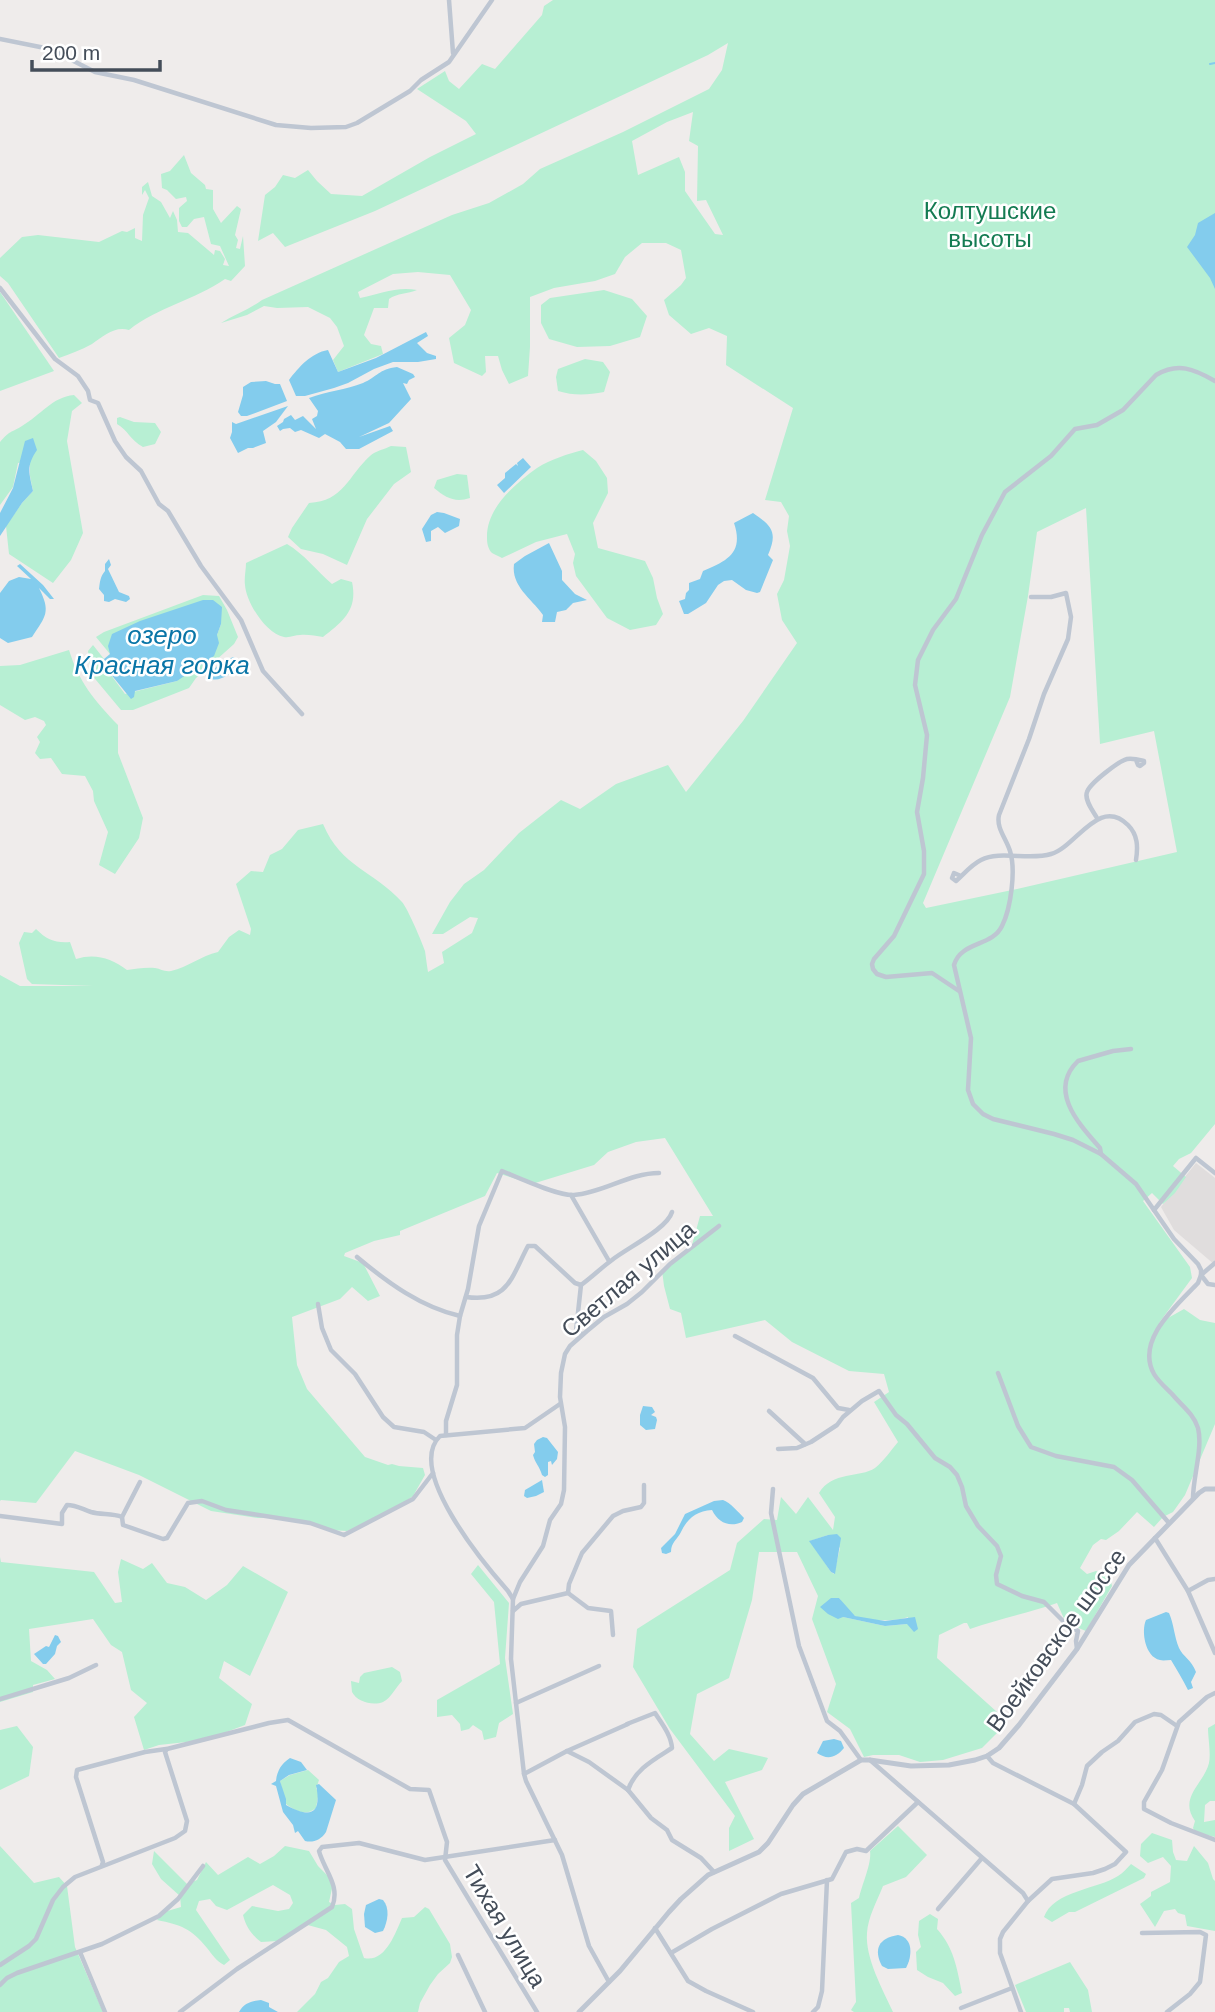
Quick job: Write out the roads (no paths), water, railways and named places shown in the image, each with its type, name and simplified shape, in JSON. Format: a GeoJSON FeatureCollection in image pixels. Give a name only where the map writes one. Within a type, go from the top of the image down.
{"type":"FeatureCollection","features":[{"type":"Feature","properties":{"kind":"street"},"geometry":{"type":"LineString","coordinates":[[449,0],[453,54]]}},
{"type":"Feature","properties":{"kind":"street"},"geometry":{"type":"LineString","coordinates":[[0,40],[45,48],[94,72],[134,80],[276,124],[311,128],[346,127],[410,90],[449,62],[492,0]]}},
{"type":"Feature","properties":{"kind":"street"},"geometry":{"type":"LineString","coordinates":[[0,288],[55,359],[78,376],[88,391],[90,400],[98,403],[125,457],[141,471],[159,504],[168,511],[201,566],[241,621],[263,671],[302,714]]}},
{"type":"Feature","properties":{"kind":"street"},"geometry":{"type":"LineString","coordinates":[[959,991],[932,973],[886,977],[877,974],[872,964],[894,936],[923,874],[924,851],[917,812],[927,735],[915,685],[921,652],[933,630],[956,599],[982,535],[1005,492],[1051,456],[1075,429],[1097,425],[1123,410],[1160,372],[1183,367],[1215,381]]}},
{"type":"Feature","properties":{"kind":"street"},"geometry":{"type":"LineString","coordinates":[[1031,597],[1051,597],[1066,593],[1071,628],[999,815],[998,822],[1011,856],[1011,890],[1007,912],[996,935],[957,956],[954,965],[971,1038],[968,1090],[973,1104],[993,1119],[1073,1140],[1101,1154],[1136,1184],[1174,1239],[1198,1264],[1201,1270],[1198,1283],[1156,1331],[1149,1351],[1154,1375],[1192,1416],[1198,1427],[1199,1444],[1193,1498]]}},
{"type":"Feature","properties":{"kind":"street"},"geometry":{"type":"LineString","coordinates":[[1097,818],[1087,800],[1087,791],[1091,785],[1119,763],[1128,759],[1136,760]]}},
{"type":"Feature","properties":{"kind":"street"},"geometry":{"type":"LineString","coordinates":[[961,876],[984,858],[1054,854],[1097,818],[1114,817],[1129,826],[1137,839],[1136,860]]}},
{"type":"Feature","properties":{"kind":"street"},"geometry":{"type":"LineString","coordinates":[[1101,1154],[1100,1148],[1066,1101],[1067,1079],[1078,1061],[1131,1049]]}},
{"type":"Feature","properties":{"kind":"street"},"geometry":{"type":"LineString","coordinates":[[1154,1210],[1196,1158],[1215,1173]]}},
{"type":"Feature","properties":{"kind":"street"},"geometry":{"type":"LineString","coordinates":[[446,1435],[446,1421],[457,1385],[457,1335],[460,1316],[479,1226],[502,1171],[572,1195],[634,1176],[659,1173]]}},
{"type":"Feature","properties":{"kind":"street"},"geometry":{"type":"LineString","coordinates":[[572,1195],[609,1262]]}},
{"type":"Feature","properties":{"kind":"street"},"geometry":{"type":"LineString","coordinates":[[466,1297],[486,1299],[506,1289],[528,1246],[535,1246],[575,1283],[581,1284],[659,1228],[671,1217],[672,1212]]}},
{"type":"Feature","properties":{"kind":"street","name":"Светлая улица"},"geometry":{"type":"LineString","coordinates":[[513,1599],[520,1582],[543,1546],[550,1520],[561,1504],[564,1490],[565,1427],[560,1404],[565,1354],[582,1334],[634,1298],[670,1264],[719,1226]]}},
{"type":"Feature","properties":{"kind":"street"},"geometry":{"type":"LineString","coordinates":[[357,1257],[423,1304],[460,1316]]}},
{"type":"Feature","properties":{"kind":"street"},"geometry":{"type":"LineString","coordinates":[[1201,1275],[1215,1263]]}},
{"type":"Feature","properties":{"kind":"street"},"geometry":{"type":"LineString","coordinates":[[1201,1275],[1208,1284],[1215,1285]]}},
{"type":"Feature","properties":{"kind":"street"},"geometry":{"type":"LineString","coordinates":[[581,1284],[576,1331],[582,1334]]}},
{"type":"Feature","properties":{"kind":"street"},"geometry":{"type":"LineString","coordinates":[[318,1304],[322,1328],[331,1350],[355,1374],[383,1418],[394,1427],[424,1432],[436,1440]]}},
{"type":"Feature","properties":{"kind":"street"},"geometry":{"type":"LineString","coordinates":[[735,1336],[813,1378],[838,1408],[847,1411],[851,1409]]}},
{"type":"Feature","properties":{"kind":"street"},"geometry":{"type":"LineString","coordinates":[[998,1373],[1018,1426],[1031,1447],[1056,1456],[1114,1467],[1132,1480],[1169,1523]]}},
{"type":"Feature","properties":{"kind":"street"},"geometry":{"type":"LineString","coordinates":[[778,1449],[797,1448],[805,1444],[837,1425],[851,1409],[879,1391],[896,1416],[935,1458],[957,1475],[966,1506],[978,1526],[997,1546],[1001,1556],[996,1575],[997,1584],[1022,1596],[1044,1602],[1065,1623],[1078,1631],[1077,1649]]}},
{"type":"Feature","properties":{"kind":"street"},"geometry":{"type":"LineString","coordinates":[[521,1604],[513,1599],[462,1533],[441,1493],[433,1472],[432,1460],[436,1440],[440,1436],[525,1428],[560,1404]]}},
{"type":"Feature","properties":{"kind":"street"},"geometry":{"type":"LineString","coordinates":[[769,1411],[805,1444]]}},
{"type":"Feature","properties":{"kind":"street"},"geometry":{"type":"LineString","coordinates":[[140,1482],[122,1517],[123,1525],[163,1539],[167,1538],[188,1503],[202,1501],[226,1510],[310,1523],[344,1535],[413,1499],[433,1472]]}},
{"type":"Feature","properties":{"kind":"street"},"geometry":{"type":"LineString","coordinates":[[568,1593],[582,1553],[614,1516],[641,1507],[644,1503],[645,1485]]}},
{"type":"Feature","properties":{"kind":"street"},"geometry":{"type":"LineString","coordinates":[[579,2012],[611,1980],[681,1899],[708,1875],[759,1852],[803,1794],[861,1760],[840,1731],[827,1721],[799,1646],[771,1513],[773,1489]]}},
{"type":"Feature","properties":{"kind":"street","name":"Воейковское шоссе"},"geometry":{"type":"LineString","coordinates":[[861,1760],[929,1766],[975,1760],[999,1748],[1077,1649],[1129,1565],[1193,1498],[1205,1489],[1215,1489]]}},
{"type":"Feature","properties":{"kind":"street"},"geometry":{"type":"LineString","coordinates":[[0,1516],[62,1524],[62,1513],[67,1505],[75,1505],[93,1513],[122,1517]]}},
{"type":"Feature","properties":{"kind":"street"},"geometry":{"type":"LineString","coordinates":[[1155,1538],[1188,1591],[1215,1653]]}},
{"type":"Feature","properties":{"kind":"street"},"geometry":{"type":"LineString","coordinates":[[1188,1591],[1215,1579]]}},
{"type":"Feature","properties":{"kind":"street"},"geometry":{"type":"LineString","coordinates":[[513,1611],[521,1604],[568,1593]]}},
{"type":"Feature","properties":{"kind":"street"},"geometry":{"type":"LineString","coordinates":[[568,1593],[588,1608],[611,1611],[612,1634]]}},
{"type":"Feature","properties":{"kind":"street"},"geometry":{"type":"LineString","coordinates":[[513,1599],[511,1659],[526,1782],[562,1855],[589,1946],[611,1980]]}},
{"type":"Feature","properties":{"kind":"street"},"geometry":{"type":"LineString","coordinates":[[0,1699],[69,1678],[96,1665]]}},
{"type":"Feature","properties":{"kind":"street"},"geometry":{"type":"LineString","coordinates":[[516,1703],[599,1666]]}},
{"type":"Feature","properties":{"kind":"street"},"geometry":{"type":"LineString","coordinates":[[1215,1693],[1197,1705],[1177,1726],[1162,1770],[1144,1802],[1144,1809],[1215,1840]]}},
{"type":"Feature","properties":{"kind":"street"},"geometry":{"type":"LineString","coordinates":[[524,1774],[567,1751],[655,1713],[672,1748],[644,1767],[628,1790]]}},
{"type":"Feature","properties":{"kind":"street"},"geometry":{"type":"LineString","coordinates":[[1074,1804],[1087,1766],[1118,1741],[1136,1722],[1154,1714],[1177,1726]]}},
{"type":"Feature","properties":{"kind":"street","name":"Тихая улица"},"geometry":{"type":"LineString","coordinates":[[167,1749],[288,1720],[410,1789],[429,1790],[447,1842],[445,1860],[537,2012]]}},
{"type":"Feature","properties":{"kind":"street"},"geometry":{"type":"LineString","coordinates":[[0,1965],[29,1947],[36,1939],[49,1909],[63,1887],[80,1874],[175,1838],[185,1830],[187,1821],[165,1752],[167,1749],[77,1770],[76,1777],[103,1862],[101,1866]]}},
{"type":"Feature","properties":{"kind":"street"},"geometry":{"type":"LineString","coordinates":[[567,1751],[589,1762],[628,1790],[651,1818],[667,1830],[672,1840],[701,1858],[714,1872]]}},
{"type":"Feature","properties":{"kind":"street"},"geometry":{"type":"LineString","coordinates":[[987,1756],[993,1763],[1074,1804],[1126,1852],[1115,1864],[1093,1874],[1052,1880],[1028,1901],[1008,1924],[1000,1939],[1000,1953],[1021,2012]]}},
{"type":"Feature","properties":{"kind":"street"},"geometry":{"type":"LineString","coordinates":[[870,1760],[1023,1893],[1028,1901]]}},
{"type":"Feature","properties":{"kind":"street"},"geometry":{"type":"LineString","coordinates":[[671,1953],[780,1894],[832,1879],[846,1852],[866,1851],[918,1802]]}},
{"type":"Feature","properties":{"kind":"street"},"geometry":{"type":"LineString","coordinates":[[180,2012],[241,1967],[332,1907],[335,1892],[319,1851],[322,1847],[359,1843],[425,1860],[555,1840]]}},
{"type":"Feature","properties":{"kind":"street"},"geometry":{"type":"LineString","coordinates":[[938,1909],[982,1858]]}},
{"type":"Feature","properties":{"kind":"street"},"geometry":{"type":"LineString","coordinates":[[0,1985],[17,1973],[102,1944],[159,1916],[178,1899],[203,1866]]}},
{"type":"Feature","properties":{"kind":"street"},"geometry":{"type":"LineString","coordinates":[[813,2012],[818,2007],[822,1991],[827,1880]]}},
{"type":"Feature","properties":{"kind":"street"},"geometry":{"type":"LineString","coordinates":[[655,1928],[688,1981],[706,1992],[753,2012]]}},
{"type":"Feature","properties":{"kind":"street"},"geometry":{"type":"LineString","coordinates":[[1142,1933],[1200,1932],[1206,1935],[1200,1982],[1190,1994],[1167,2012]]}},
{"type":"Feature","properties":{"kind":"street"},"geometry":{"type":"LineString","coordinates":[[80,1952],[105,2012]]}},
{"type":"Feature","properties":{"kind":"street"},"geometry":{"type":"LineString","coordinates":[[458,1955],[485,2012]]}},
{"type":"Feature","properties":{"kind":"street"},"geometry":{"type":"LineString","coordinates":[[961,2008],[1012,1988]]}},
{"type":"Feature","properties":{"kind":"water"},"geometry":{"type":"Polygon","coordinates":[[[1215,213],[1215,289],[1187,247],[1195,235],[1198,223],[1215,213]]]}},
{"type":"Feature","properties":{"kind":"water"},"geometry":{"type":"Polygon","coordinates":[[[426,332],[428,336],[417,343],[427,353],[436,356],[436,359],[393,362],[348,383],[305,396],[296,396],[289,380],[316,354],[328,350],[338,372],[376,358],[426,332]]]}},
{"type":"Feature","properties":{"kind":"water"},"geometry":{"type":"Polygon","coordinates":[[[397,367],[415,377],[407,384],[403,383],[411,399],[389,423],[359,437],[390,426],[393,431],[359,449],[346,449],[340,442],[325,434],[319,438],[301,430],[295,432],[290,428],[280,431],[277,426],[291,415],[295,420],[303,416],[316,429],[312,419],[317,416],[318,411],[309,398],[357,385],[397,367]]]}},
{"type":"Feature","properties":{"kind":"water"},"geometry":{"type":"Polygon","coordinates":[[[251,382],[280,384],[287,401],[241,416],[238,412],[243,387],[251,382]]]}},
{"type":"Feature","properties":{"kind":"water"},"geometry":{"type":"Polygon","coordinates":[[[288,406],[276,422],[263,431],[266,443],[238,453],[230,438],[232,422],[236,424],[288,406]]]}},
{"type":"Feature","properties":{"kind":"water"},"geometry":{"type":"Polygon","coordinates":[[[33,438],[37,450],[29,470],[33,491],[0,536],[0,513],[13,488],[25,441],[33,438]]]}},
{"type":"Feature","properties":{"kind":"water"},"geometry":{"type":"Polygon","coordinates":[[[523,458],[531,467],[504,493],[497,485],[505,478],[505,473],[516,464],[518,466],[517,463],[523,458]]]}},
{"type":"Feature","properties":{"kind":"water"},"geometry":{"type":"Polygon","coordinates":[[[437,512],[460,519],[459,526],[445,533],[438,527],[431,531],[431,541],[426,542],[422,529],[431,515],[437,512]]]}},
{"type":"Feature","properties":{"kind":"water"},"geometry":{"type":"Polygon","coordinates":[[[753,513],[769,526],[773,535],[768,555],[773,560],[760,592],[746,590],[732,580],[724,581],[718,585],[706,603],[684,614],[679,601],[685,599],[689,583],[700,579],[703,571],[731,554],[737,542],[734,523],[753,513]]]}},
{"type":"Feature","properties":{"kind":"water"},"geometry":{"type":"Polygon","coordinates":[[[549,543],[562,571],[562,580],[575,594],[587,600],[573,603],[566,610],[557,612],[555,622],[542,622],[543,615],[516,579],[514,564],[549,543]]]}},
{"type":"Feature","properties":{"kind":"water"},"geometry":{"type":"Polygon","coordinates":[[[109,559],[111,565],[108,569],[119,592],[129,596],[130,599],[126,602],[115,599],[104,601],[104,595],[99,589],[105,564],[109,559]]]}},
{"type":"Feature","properties":{"kind":"water"},"geometry":{"type":"Polygon","coordinates":[[[20,564],[54,599],[50,599],[39,588],[46,609],[41,624],[32,637],[8,643],[0,638],[0,593],[9,581],[19,577],[31,579],[17,566],[20,564]]]}},
{"type":"Feature","properties":{"kind":"water","name":"озеро Красная горка"},"geometry":{"type":"Polygon","coordinates":[[[203,600],[213,600],[222,607],[217,635],[219,643],[214,656],[177,681],[135,691],[131,699],[105,667],[104,659],[110,654],[108,646],[112,634],[140,621],[203,600]]]}},
{"type":"Feature","properties":{"kind":"water"},"geometry":{"type":"Polygon","coordinates":[[[233,657],[240,661],[240,664],[231,673],[223,678],[211,679],[210,674],[219,664],[233,657]]]}},
{"type":"Feature","properties":{"kind":"water"},"geometry":{"type":"Polygon","coordinates":[[[643,1406],[652,1407],[655,1412],[651,1415],[657,1420],[655,1429],[646,1430],[640,1425],[643,1406]]]}},
{"type":"Feature","properties":{"kind":"water"},"geometry":{"type":"Polygon","coordinates":[[[543,1437],[547,1438],[558,1452],[552,1465],[551,1461],[548,1462],[548,1475],[545,1477],[533,1455],[534,1444],[543,1437]]]}},
{"type":"Feature","properties":{"kind":"water"},"geometry":{"type":"Polygon","coordinates":[[[542,1480],[544,1492],[527,1498],[524,1496],[525,1490],[542,1480]]]}},
{"type":"Feature","properties":{"kind":"water"},"geometry":{"type":"Polygon","coordinates":[[[723,1500],[744,1518],[742,1522],[728,1524],[717,1518],[712,1510],[701,1512],[686,1523],[673,1543],[671,1552],[662,1553],[661,1548],[675,1534],[685,1514],[714,1501],[723,1500]]]}},
{"type":"Feature","properties":{"kind":"water"},"geometry":{"type":"Polygon","coordinates":[[[837,1534],[841,1538],[835,1574],[809,1541],[837,1534]]]}},
{"type":"Feature","properties":{"kind":"water"},"geometry":{"type":"Polygon","coordinates":[[[831,1598],[839,1598],[855,1616],[885,1621],[915,1617],[918,1629],[914,1632],[907,1624],[885,1626],[843,1617],[838,1619],[820,1607],[831,1598]]]}},
{"type":"Feature","properties":{"kind":"water"},"geometry":{"type":"Polygon","coordinates":[[[1166,1612],[1171,1617],[1179,1648],[1196,1672],[1191,1682],[1193,1688],[1188,1690],[1171,1660],[1155,1658],[1146,1643],[1146,1620],[1166,1612]]]}},
{"type":"Feature","properties":{"kind":"water"},"geometry":{"type":"Polygon","coordinates":[[[55,1635],[61,1642],[55,1654],[43,1664],[34,1654],[46,1646],[49,1647],[55,1635]]]}},
{"type":"Feature","properties":{"kind":"water"},"geometry":{"type":"Polygon","coordinates":[[[823,1741],[841,1741],[844,1748],[838,1754],[828,1757],[817,1753],[823,1741]]]}},
{"type":"Feature","properties":{"kind":"water"},"geometry":{"type":"Polygon","coordinates":[[[290,1758],[301,1762],[307,1770],[289,1775],[280,1781],[286,1805],[302,1812],[313,1811],[317,1802],[316,1785],[319,1784],[336,1800],[326,1832],[314,1841],[305,1841],[298,1831],[295,1833],[293,1825],[283,1812],[276,1786],[271,1784],[276,1781],[280,1768],[290,1758]]]}},
{"type":"Feature","properties":{"kind":"water"},"geometry":{"type":"Polygon","coordinates":[[[379,1899],[385,1903],[387,1919],[383,1931],[375,1933],[365,1927],[364,1914],[366,1905],[379,1899]]]}},
{"type":"Feature","properties":{"kind":"water"},"geometry":{"type":"Polygon","coordinates":[[[898,1935],[909,1944],[910,1959],[906,1968],[888,1969],[882,1966],[878,1950],[886,1939],[898,1935]]]}},
{"type":"Feature","properties":{"kind":"water"},"geometry":{"type":"Polygon","coordinates":[[[261,2000],[269,2003],[269,2007],[278,2012],[239,2012],[248,2003],[261,2000]]]}},
{"type":"Feature","properties":{"kind":"waterway"},"geometry":{"type":"LineString","coordinates":[[1210,64],[1215,63]]}},
{"type":"Feature","properties":{"kind":"park label","name":"Колтушские высоты"},"geometry":{"type":"Point","coordinates":[990,224]}}]}
